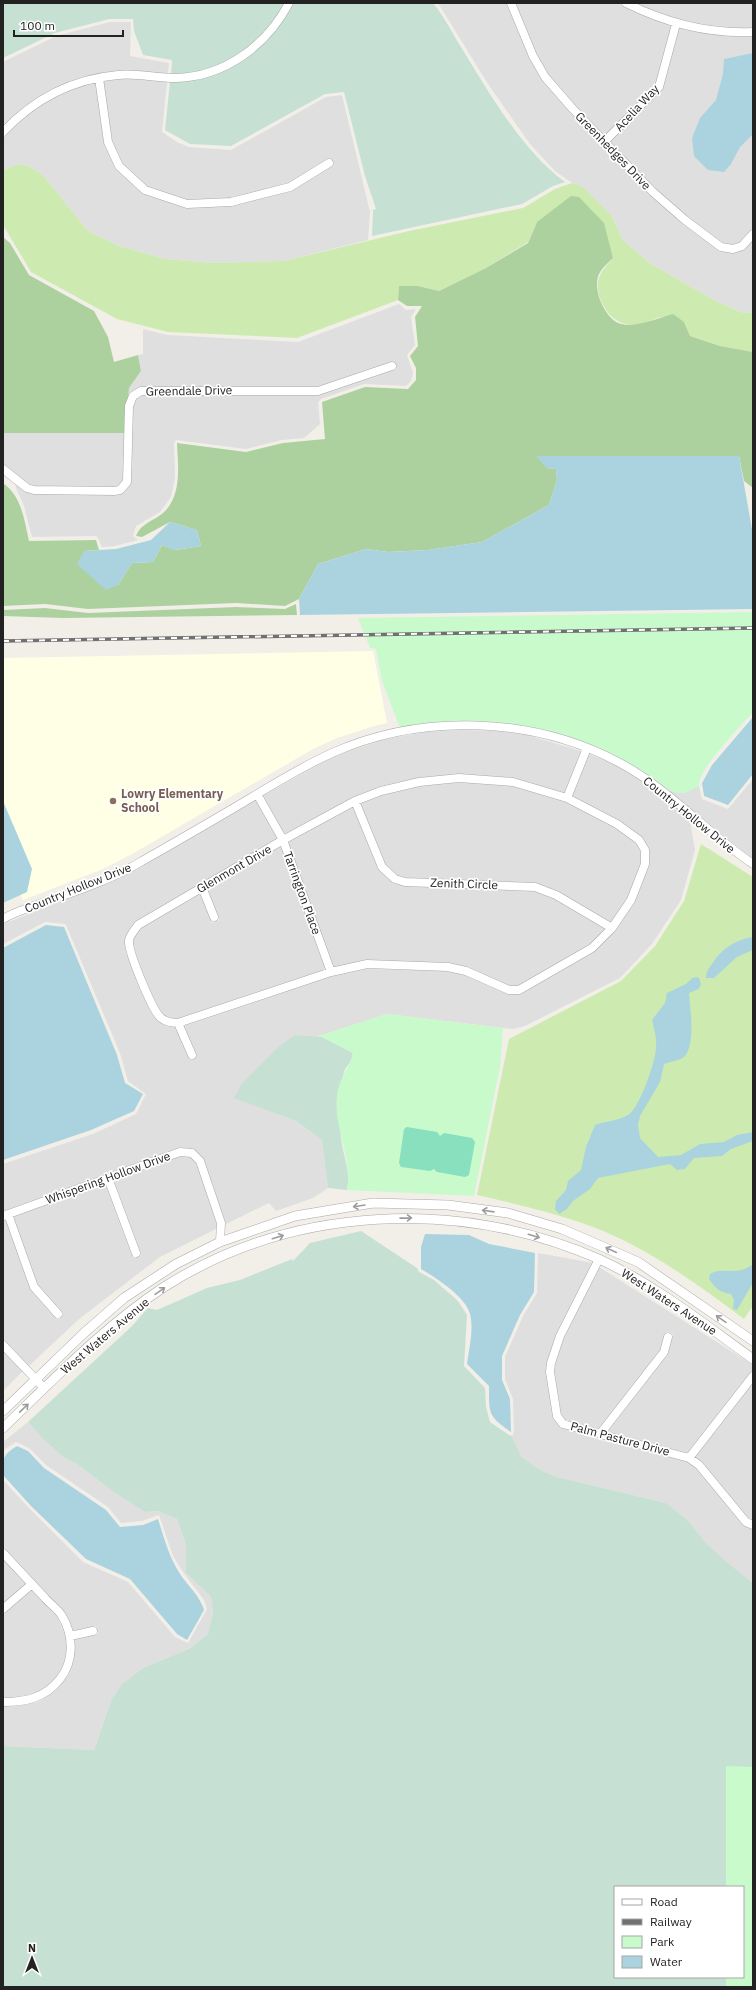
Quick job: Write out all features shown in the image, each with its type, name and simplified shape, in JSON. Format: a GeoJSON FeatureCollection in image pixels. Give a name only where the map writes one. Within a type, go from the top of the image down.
{"type":"FeatureCollection","features":[{"type":"Feature","properties":{"kind":"street"},"geometry":{"type":"LineString","coordinates":[[3,132],[28,108],[40,100],[75,84],[119,75],[177,78],[212,71],[241,58],[258,45],[271,32],[289,3]]}},
{"type":"Feature","properties":{"kind":"street","name":"Greenhedges Drive"},"geometry":{"type":"LineString","coordinates":[[511,3],[533,56],[545,77],[572,108],[659,197],[685,220],[721,247],[733,249],[742,246],[753,234]]}},
{"type":"Feature","properties":{"kind":"street"},"geometry":{"type":"LineString","coordinates":[[626,3],[650,15],[676,24],[718,30],[753,32]]}},
{"type":"Feature","properties":{"kind":"street","name":"Acelia Way"},"geometry":{"type":"LineString","coordinates":[[605,142],[660,87],[676,24]]}},
{"type":"Feature","properties":{"kind":"street"},"geometry":{"type":"LineString","coordinates":[[99,78],[108,142],[119,166],[146,190],[187,204],[231,202],[290,187],[329,163]]}},
{"type":"Feature","properties":{"kind":"street","name":"Greendale Drive"},"geometry":{"type":"LineString","coordinates":[[3,469],[27,488],[34,490],[114,492],[120,490],[127,482],[129,406],[133,396],[141,391],[318,391],[392,366]]}},
{"type":"Feature","properties":{"kind":"street","name":"Country Hollow Drive"},"geometry":{"type":"LineString","coordinates":[[3,919],[107,879],[136,865],[257,794],[333,752],[385,734],[425,727],[497,726],[527,731],[587,748],[620,762],[654,784],[753,864]]}},
{"type":"Feature","properties":{"kind":"street"},"geometry":{"type":"LineString","coordinates":[[567,798],[587,748]]}},
{"type":"Feature","properties":{"kind":"street","name":"Glenmont Drive"},"geometry":{"type":"LineString","coordinates":[[459,778],[513,782],[567,798],[617,824],[639,840],[645,850],[646,864],[631,900],[612,928],[592,948],[519,990],[510,990],[466,971],[448,967],[367,964],[331,972],[178,1023],[169,1023],[160,1018],[153,1008],[130,952],[128,939],[138,925],[283,840],[355,801],[404,785],[459,778]]}},
{"type":"Feature","properties":{"kind":"street","name":"Tarrington Place"},"geometry":{"type":"LineString","coordinates":[[257,794],[283,840],[331,972]]}},
{"type":"Feature","properties":{"kind":"street","name":"Zenith Circle"},"geometry":{"type":"LineString","coordinates":[[355,801],[382,866],[394,879],[405,882],[535,887],[556,894],[612,928]]}},
{"type":"Feature","properties":{"kind":"street"},"geometry":{"type":"LineString","coordinates":[[202,887],[214,917]]}},
{"type":"Feature","properties":{"kind":"street"},"geometry":{"type":"LineString","coordinates":[[178,1023],[192,1055]]}},
{"type":"Feature","properties":{"kind":"street","name":"Whispering Hollow Drive"},"geometry":{"type":"LineString","coordinates":[[5,1215],[180,1152],[192,1153],[200,1161],[222,1223],[220,1242]]}},
{"type":"Feature","properties":{"kind":"street"},"geometry":{"type":"LineString","coordinates":[[108,1178],[136,1253]]}},
{"type":"Feature","properties":{"kind":"street","name":"West Waters Avenue"},"geometry":{"type":"LineString","coordinates":[[3,1411],[124,1298],[176,1264],[220,1242],[295,1216],[373,1204],[448,1205],[508,1213],[562,1229],[638,1262],[753,1341]]}},
{"type":"Feature","properties":{"kind":"street"},"geometry":{"type":"LineString","coordinates":[[5,1215],[34,1287],[58,1314]]}},
{"type":"Feature","properties":{"kind":"street","name":"West Waters Avenue"},"geometry":{"type":"LineString","coordinates":[[3,1428],[44,1388],[117,1322],[165,1287],[194,1271],[247,1247],[305,1229],[375,1218],[422,1218],[463,1221],[513,1230],[559,1243],[599,1259],[663,1295],[753,1358]]}},
{"type":"Feature","properties":{"kind":"street","name":"Palm Pasture Drive"},"geometry":{"type":"LineString","coordinates":[[599,1259],[560,1336],[551,1363],[550,1372],[557,1416],[563,1424],[690,1458],[699,1465],[746,1522],[753,1525]]}},
{"type":"Feature","properties":{"kind":"street"},"geometry":{"type":"LineString","coordinates":[[600,1434],[664,1352],[668,1337]]}},
{"type":"Feature","properties":{"kind":"street"},"geometry":{"type":"LineString","coordinates":[[3,1345],[44,1388]]}},
{"type":"Feature","properties":{"kind":"street"},"geometry":{"type":"LineString","coordinates":[[690,1458],[753,1376]]}},
{"type":"Feature","properties":{"kind":"street"},"geometry":{"type":"LineString","coordinates":[[3,1553],[62,1615],[70,1636],[71,1654],[65,1672],[53,1688],[37,1698],[17,1702],[3,1702]]}},
{"type":"Feature","properties":{"kind":"street"},"geometry":{"type":"LineString","coordinates":[[3,1609],[32,1584]]}},
{"type":"Feature","properties":{"kind":"street"},"geometry":{"type":"LineString","coordinates":[[70,1636],[93,1631]]}},
{"type":"Feature","properties":{"kind":"shaded area"},"geometry":{"type":"Polygon","coordinates":[[[3,3],[433,3],[494,101],[520,137],[549,169],[565,182],[553,186],[522,204],[372,236],[373,210],[376,209],[365,176],[344,92],[325,94],[231,146],[190,144],[165,130],[170,82],[176,82],[171,78],[172,60],[143,55],[134,31],[133,19],[109,19],[55,33],[3,58],[3,3]]]}},
{"type":"Feature","properties":{"kind":"shaded area"},"geometry":{"type":"Polygon","coordinates":[[[438,3],[753,3],[753,312],[743,313],[714,300],[651,264],[622,239],[612,216],[582,186],[572,183],[555,171],[530,144],[488,84],[438,3]]]}},
{"type":"Feature","properties":{"kind":"shaded area"},"geometry":{"type":"Polygon","coordinates":[[[110,22],[131,22],[130,56],[169,63],[162,132],[177,142],[189,147],[231,150],[326,97],[342,95],[370,212],[368,240],[284,261],[213,263],[165,259],[119,246],[88,231],[43,175],[29,166],[18,164],[3,170],[3,62],[56,36],[110,22]]]}},
{"type":"Feature","properties":{"kind":"shaded area"},"geometry":{"type":"Polygon","coordinates":[[[399,304],[406,310],[416,309],[411,317],[415,345],[407,355],[413,373],[411,381],[406,386],[364,384],[321,399],[318,402],[320,424],[304,438],[282,440],[246,449],[176,440],[174,443],[175,478],[171,497],[160,512],[136,526],[133,536],[138,540],[115,546],[102,547],[96,536],[32,537],[24,506],[16,488],[15,478],[3,469],[3,433],[125,433],[129,388],[141,371],[138,355],[143,354],[143,329],[167,335],[298,342],[399,304]]]}},
{"type":"Feature","properties":{"kind":"shaded area","name":"Lowry Elementary School"},"geometry":{"type":"Polygon","coordinates":[[[373,651],[387,723],[337,738],[313,749],[134,853],[103,869],[23,900],[3,861],[3,658],[373,651]]]}},
{"type":"Feature","properties":{"kind":"shaded area"},"geometry":{"type":"Polygon","coordinates":[[[459,730],[497,731],[527,735],[581,751],[565,793],[514,778],[459,774],[419,778],[381,786],[357,796],[284,834],[263,796],[334,756],[386,739],[425,732],[459,730]]]}},
{"type":"Feature","properties":{"kind":"shaded area"},"geometry":{"type":"Polygon","coordinates":[[[589,754],[618,766],[652,788],[709,835],[690,822],[695,850],[681,900],[652,944],[620,978],[525,1026],[513,1029],[387,1014],[316,1037],[295,1035],[242,1083],[235,1098],[296,1121],[322,1140],[328,1188],[313,1198],[276,1211],[269,1203],[226,1224],[204,1160],[195,1150],[180,1147],[3,1211],[3,1164],[93,1134],[136,1114],[146,1094],[128,1081],[120,1053],[66,925],[45,922],[3,944],[3,924],[108,883],[137,869],[256,799],[278,838],[136,921],[125,939],[126,953],[150,1010],[158,1021],[167,1027],[176,1027],[190,1060],[196,1057],[184,1026],[332,976],[367,969],[447,971],[465,975],[508,994],[521,994],[593,952],[613,933],[634,903],[649,866],[649,850],[641,836],[619,820],[572,796],[589,754]]]}},
{"type":"Feature","properties":{"kind":"shaded area"},"geometry":{"type":"Polygon","coordinates":[[[753,779],[753,859],[667,790],[684,793],[699,786],[702,799],[728,809],[753,779]]]}},
{"type":"Feature","properties":{"kind":"shaded area"},"geometry":{"type":"Polygon","coordinates":[[[459,782],[513,786],[566,802],[615,827],[636,843],[641,851],[642,863],[628,898],[611,922],[557,891],[536,883],[406,878],[396,875],[385,864],[360,804],[383,795],[420,786],[459,782]]]}},
{"type":"Feature","properties":{"kind":"shaded area"},"geometry":{"type":"Polygon","coordinates":[[[353,807],[379,870],[394,883],[405,886],[535,891],[554,898],[605,929],[590,945],[518,986],[510,986],[467,967],[448,963],[367,960],[333,968],[288,842],[353,807]]]}},
{"type":"Feature","properties":{"kind":"shaded area"},"geometry":{"type":"Polygon","coordinates":[[[281,846],[326,970],[178,1019],[170,1019],[162,1014],[156,1006],[133,950],[132,940],[140,928],[200,893],[212,923],[219,920],[207,889],[281,846]]]}},
{"type":"Feature","properties":{"kind":"shaded area"},"geometry":{"type":"Polygon","coordinates":[[[295,1035],[322,1037],[353,1053],[344,1072],[341,1105],[341,1138],[348,1176],[347,1190],[328,1188],[322,1140],[296,1121],[234,1098],[242,1083],[278,1047],[295,1035]]]}},
{"type":"Feature","properties":{"kind":"shaded area"},"geometry":{"type":"Polygon","coordinates":[[[180,1156],[191,1157],[197,1164],[218,1228],[160,1257],[79,1319],[29,1366],[3,1339],[3,1220],[6,1219],[32,1290],[58,1320],[63,1314],[38,1285],[13,1217],[106,1183],[134,1258],[141,1255],[113,1180],[180,1156]]]}},
{"type":"Feature","properties":{"kind":"shaded area"},"geometry":{"type":"Polygon","coordinates":[[[361,1231],[417,1268],[419,1272],[434,1280],[458,1301],[467,1315],[464,1366],[485,1388],[486,1407],[490,1422],[512,1436],[521,1457],[542,1471],[557,1477],[666,1503],[687,1520],[705,1542],[724,1560],[753,1583],[753,1987],[3,1987],[3,1746],[94,1750],[111,1701],[122,1684],[145,1667],[189,1649],[208,1634],[213,1612],[211,1597],[186,1573],[186,1545],[177,1519],[158,1511],[145,1512],[115,1493],[77,1464],[63,1457],[44,1440],[28,1422],[131,1327],[148,1308],[157,1310],[207,1288],[240,1280],[292,1259],[293,1261],[310,1243],[361,1231]]]}},
{"type":"Feature","properties":{"kind":"shaded area"},"geometry":{"type":"Polygon","coordinates":[[[538,1253],[593,1263],[557,1334],[548,1363],[562,1428],[600,1440],[688,1461],[697,1468],[744,1525],[753,1529],[753,1583],[724,1561],[666,1503],[557,1477],[542,1471],[520,1457],[512,1436],[514,1432],[513,1399],[505,1379],[505,1357],[523,1316],[537,1293],[538,1253]]]}},
{"type":"Feature","properties":{"kind":"shaded area"},"geometry":{"type":"Polygon","coordinates":[[[599,1267],[753,1365],[753,1369],[688,1453],[607,1432],[667,1355],[673,1334],[667,1331],[661,1350],[599,1429],[565,1420],[561,1414],[554,1372],[555,1364],[564,1338],[599,1267]]]}},
{"type":"Feature","properties":{"kind":"shaded area"},"geometry":{"type":"Polygon","coordinates":[[[3,1350],[23,1371],[3,1391],[3,1350]]]}},
{"type":"Feature","properties":{"kind":"shaded area"},"geometry":{"type":"Polygon","coordinates":[[[753,1382],[753,1520],[748,1519],[702,1462],[695,1457],[753,1382]]]}},
{"type":"Feature","properties":{"kind":"shaded area"},"geometry":{"type":"Polygon","coordinates":[[[28,1422],[44,1440],[63,1457],[77,1464],[115,1493],[145,1512],[158,1511],[177,1519],[186,1545],[186,1573],[211,1597],[213,1612],[208,1634],[189,1649],[145,1667],[111,1701],[94,1750],[3,1746],[3,1706],[17,1706],[38,1702],[55,1691],[69,1674],[74,1655],[74,1639],[98,1634],[96,1626],[72,1631],[64,1612],[3,1548],[3,1480],[83,1562],[128,1582],[175,1637],[188,1643],[207,1609],[204,1600],[173,1556],[159,1515],[142,1521],[121,1523],[108,1507],[46,1465],[29,1448],[16,1442],[3,1452],[3,1442],[28,1422]]]}},
{"type":"Feature","properties":{"kind":"shaded area"},"geometry":{"type":"Polygon","coordinates":[[[3,1559],[26,1584],[3,1604],[3,1559]]]}},
{"type":"Feature","properties":{"kind":"shaded area"},"geometry":{"type":"Polygon","coordinates":[[[32,1590],[58,1618],[66,1637],[67,1653],[62,1670],[51,1684],[36,1694],[17,1698],[3,1697],[3,1615],[32,1590]]]}},
{"type":"Feature","properties":{"kind":"green space"},"geometry":{"type":"Polygon","coordinates":[[[18,164],[29,166],[43,175],[88,231],[119,246],[165,259],[213,263],[284,261],[409,231],[523,208],[555,189],[572,183],[582,186],[612,216],[622,239],[651,264],[714,300],[743,313],[753,312],[753,352],[720,346],[690,336],[684,322],[668,318],[658,318],[637,325],[630,325],[617,321],[607,312],[598,291],[598,280],[605,267],[613,258],[610,249],[537,222],[528,242],[486,268],[439,291],[418,286],[399,286],[398,300],[297,338],[168,332],[117,319],[31,272],[3,225],[3,170],[18,164]]]}},
{"type":"Feature","properties":{"kind":"green space"},"geometry":{"type":"Polygon","coordinates":[[[571,196],[579,197],[604,223],[613,258],[599,274],[597,287],[598,294],[604,308],[613,319],[618,323],[631,325],[673,314],[684,322],[690,336],[720,346],[753,352],[753,488],[744,481],[739,456],[537,456],[547,468],[556,469],[557,480],[549,505],[482,542],[428,550],[388,552],[366,549],[318,564],[299,599],[285,606],[236,603],[88,609],[45,604],[3,606],[3,483],[18,502],[24,517],[29,541],[96,540],[99,550],[84,551],[118,585],[132,563],[153,562],[162,545],[175,550],[201,546],[197,530],[170,522],[142,537],[136,536],[143,526],[167,509],[176,492],[178,472],[177,443],[246,452],[283,443],[325,439],[322,402],[365,387],[408,389],[416,380],[416,368],[410,356],[418,346],[415,317],[422,306],[407,306],[398,300],[399,286],[418,286],[439,291],[486,268],[528,243],[537,222],[571,196]]]}},
{"type":"Feature","properties":{"kind":"green space"},"geometry":{"type":"Polygon","coordinates":[[[3,237],[10,243],[29,275],[94,311],[108,337],[114,362],[138,355],[141,371],[129,388],[125,433],[3,433],[3,237]]]}},
{"type":"Feature","properties":{"kind":"green space"},"geometry":{"type":"Polygon","coordinates":[[[296,604],[297,615],[63,618],[3,616],[3,610],[45,608],[88,613],[236,607],[285,609],[296,604]]]}},
{"type":"Feature","properties":{"kind":"green space"},"geometry":{"type":"Polygon","coordinates":[[[753,612],[753,712],[712,759],[705,769],[699,786],[683,793],[670,790],[662,786],[623,760],[605,751],[565,736],[542,730],[495,723],[471,722],[424,724],[400,728],[382,681],[376,649],[370,648],[358,618],[753,612]]]}},
{"type":"Feature","properties":{"kind":"green space"},"geometry":{"type":"Polygon","coordinates":[[[701,844],[753,877],[753,1306],[744,1319],[686,1277],[623,1240],[601,1230],[567,1218],[477,1195],[509,1039],[621,981],[655,946],[684,901],[701,844]]]}},
{"type":"Feature","properties":{"kind":"green space"},"geometry":{"type":"Polygon","coordinates":[[[387,1014],[503,1028],[500,1067],[474,1196],[347,1190],[347,1166],[338,1120],[337,1096],[340,1084],[353,1053],[322,1037],[316,1037],[387,1014]]]}},
{"type":"Feature","properties":{"kind":"green space"},"geometry":{"type":"Polygon","coordinates":[[[407,1127],[437,1132],[440,1136],[444,1133],[472,1138],[475,1142],[469,1175],[465,1177],[437,1172],[434,1169],[430,1171],[401,1167],[399,1163],[404,1129],[407,1127]]]}},
{"type":"Feature","properties":{"kind":"green space"},"geometry":{"type":"Polygon","coordinates":[[[726,1766],[753,1767],[753,1987],[726,1987],[726,1978],[744,1978],[744,1886],[726,1886],[726,1766]]]}},
{"type":"Feature","properties":{"kind":"water"},"geometry":{"type":"Polygon","coordinates":[[[753,53],[753,134],[740,147],[731,164],[724,172],[708,170],[694,156],[692,138],[700,118],[716,100],[723,74],[724,59],[753,53]]]}},
{"type":"Feature","properties":{"kind":"water"},"geometry":{"type":"Polygon","coordinates":[[[536,456],[739,456],[753,535],[753,609],[300,615],[299,599],[318,564],[366,549],[388,552],[428,550],[482,542],[549,505],[557,480],[556,469],[547,468],[536,456]]]}},
{"type":"Feature","properties":{"kind":"water"},"geometry":{"type":"Polygon","coordinates":[[[170,522],[197,530],[201,546],[174,550],[162,545],[153,562],[132,563],[118,585],[106,590],[77,564],[84,551],[116,549],[151,540],[170,522]]]}},
{"type":"Feature","properties":{"kind":"water"},"geometry":{"type":"Polygon","coordinates":[[[753,717],[753,774],[728,805],[704,796],[702,783],[712,765],[753,717]]]}},
{"type":"Feature","properties":{"kind":"water"},"geometry":{"type":"Polygon","coordinates":[[[3,801],[32,869],[27,892],[3,903],[3,801]]]}},
{"type":"Feature","properties":{"kind":"water"},"geometry":{"type":"Polygon","coordinates":[[[46,925],[64,927],[117,1055],[125,1083],[143,1094],[134,1111],[91,1130],[3,1160],[3,948],[46,925]]]}},
{"type":"Feature","properties":{"kind":"water"},"geometry":{"type":"Polygon","coordinates":[[[753,937],[753,950],[737,957],[714,978],[706,978],[707,972],[720,953],[740,940],[753,937]]]}},
{"type":"Feature","properties":{"kind":"water"},"geometry":{"type":"Polygon","coordinates":[[[692,978],[699,978],[701,984],[699,989],[689,993],[691,1039],[689,1047],[686,1054],[681,1059],[664,1064],[660,1082],[640,1116],[638,1125],[640,1138],[658,1157],[681,1155],[700,1144],[724,1142],[737,1135],[753,1132],[753,1141],[731,1149],[722,1156],[694,1158],[685,1169],[677,1170],[670,1164],[598,1178],[590,1189],[573,1201],[567,1209],[559,1214],[555,1209],[556,1201],[566,1190],[568,1181],[581,1170],[586,1147],[595,1125],[620,1119],[628,1115],[642,1095],[653,1063],[656,1047],[652,1020],[665,1003],[667,993],[686,984],[692,978]]]}},
{"type":"Feature","properties":{"kind":"water"},"geometry":{"type":"Polygon","coordinates":[[[425,1234],[469,1235],[489,1244],[535,1253],[534,1292],[520,1315],[502,1356],[502,1380],[510,1399],[511,1432],[498,1422],[491,1414],[489,1403],[489,1386],[467,1364],[472,1326],[470,1314],[467,1308],[463,1301],[449,1288],[421,1269],[421,1247],[425,1234]]]}},
{"type":"Feature","properties":{"kind":"water"},"geometry":{"type":"Polygon","coordinates":[[[753,1264],[753,1283],[737,1310],[733,1309],[734,1300],[731,1294],[716,1288],[709,1279],[710,1274],[720,1271],[742,1270],[753,1264]]]}},
{"type":"Feature","properties":{"kind":"water"},"geometry":{"type":"Polygon","coordinates":[[[17,1446],[28,1451],[44,1468],[106,1510],[120,1527],[143,1525],[158,1519],[173,1561],[180,1574],[200,1600],[204,1610],[187,1640],[177,1634],[130,1579],[86,1559],[31,1506],[3,1475],[4,1458],[8,1452],[17,1446]]]}},
{"type":"Feature","properties":{"kind":"railway"},"geometry":{"type":"LineString","coordinates":[[3,641],[753,628]]}},
{"type":"Feature","properties":{"kind":"place","name":"Lowry Elementary School"},"geometry":{"type":"Point","coordinates":[113,801]}}]}
